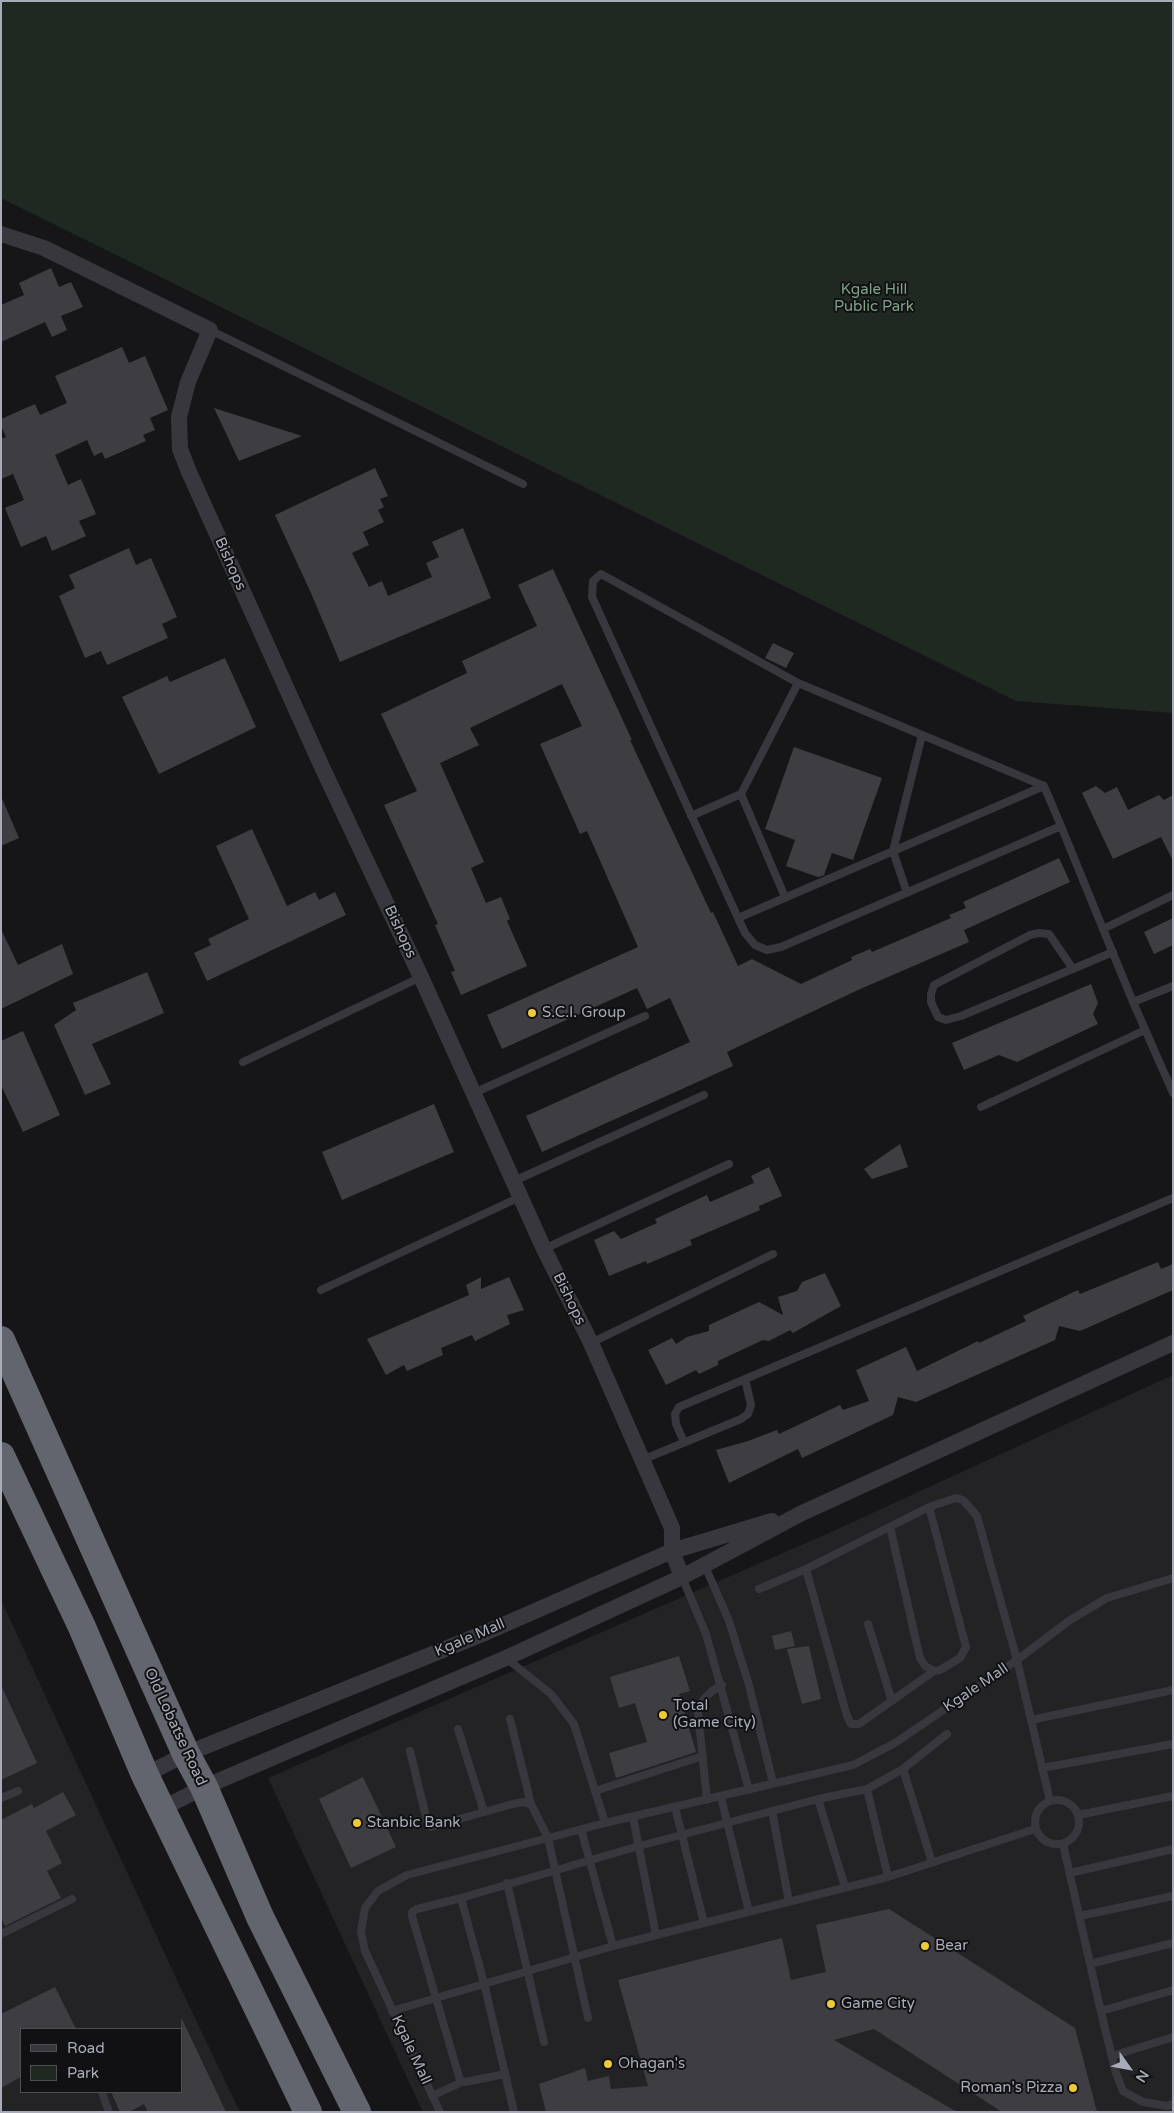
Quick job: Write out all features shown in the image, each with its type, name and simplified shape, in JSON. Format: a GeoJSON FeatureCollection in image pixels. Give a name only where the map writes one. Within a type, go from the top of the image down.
{"type":"FeatureCollection","features":[{"type":"Feature","properties":{"kind":"highway","name":"Old Lobatse Road"},"geometry":{"type":"LineString","coordinates":[[1,1340],[260,1916],[356,2112]]}},
{"type":"Feature","properties":{"kind":"highway"},"geometry":{"type":"LineString","coordinates":[[1,1456],[82,1627],[145,1775],[308,2112]]}},
{"type":"Feature","properties":{"kind":"street"},"geometry":{"type":"LineString","coordinates":[[1,234],[44,248],[210,330]]}},
{"type":"Feature","properties":{"kind":"street","name":"Bishops"},"geometry":{"type":"LineString","coordinates":[[210,330],[188,382],[179,417],[180,448],[189,472],[322,767],[474,1092],[544,1249],[590,1343],[672,1528],[672,1551]]}},
{"type":"Feature","properties":{"kind":"street","name":"Kgale Mall"},"geometry":{"type":"LineString","coordinates":[[161,1809],[204,1788],[506,1658],[682,1577],[800,1514],[1173,1343]]}},
{"type":"Feature","properties":{"kind":"street","name":"Kgale Mall"},"geometry":{"type":"LineString","coordinates":[[145,1775],[186,1754],[486,1632],[672,1551],[800,1514]]}},
{"type":"Feature","properties":{"kind":"street","name":"Bishops"},"geometry":{"type":"LineString","coordinates":[[672,1528],[692,1544]]}},
{"type":"Feature","properties":{"kind":"street"},"geometry":{"type":"LineString","coordinates":[[692,1544],[705,1566]]}},
{"type":"Feature","properties":{"kind":"street"},"geometry":{"type":"LineString","coordinates":[[672,1551],[682,1577]]}},
{"type":"Feature","properties":{"kind":"lane"},"geometry":{"type":"LineString","coordinates":[[210,330],[523,484]]}},
{"type":"Feature","properties":{"kind":"lane"},"geometry":{"type":"LineString","coordinates":[[1061,826],[781,947],[767,950],[755,944],[745,933],[592,597],[594,581],[602,574],[798,683],[1044,786],[1061,826],[1103,929],[1113,952],[1133,1002],[1173,1093]]}},
{"type":"Feature","properties":{"kind":"lane"},"geometry":{"type":"LineString","coordinates":[[691,816],[741,794],[798,683]]}},
{"type":"Feature","properties":{"kind":"lane"},"geometry":{"type":"LineString","coordinates":[[907,893],[893,851],[922,735]]}},
{"type":"Feature","properties":{"kind":"lane"},"geometry":{"type":"LineString","coordinates":[[738,918],[1044,786]]}},
{"type":"Feature","properties":{"kind":"lane"},"geometry":{"type":"LineString","coordinates":[[741,794],[785,897]]}},
{"type":"Feature","properties":{"kind":"lane"},"geometry":{"type":"LineString","coordinates":[[1103,929],[1173,895]]}},
{"type":"Feature","properties":{"kind":"lane"},"geometry":{"type":"LineString","coordinates":[[1073,969],[1049,934],[1039,933],[934,985],[931,1002],[938,1017],[946,1020],[962,1016],[1073,969],[1113,952]]}},
{"type":"Feature","properties":{"kind":"lane"},"geometry":{"type":"LineString","coordinates":[[242,1062],[421,977]]}},
{"type":"Feature","properties":{"kind":"lane"},"geometry":{"type":"LineString","coordinates":[[1133,1002],[1173,986]]}},
{"type":"Feature","properties":{"kind":"lane"},"geometry":{"type":"LineString","coordinates":[[474,1092],[645,1016]]}},
{"type":"Feature","properties":{"kind":"lane"},"geometry":{"type":"LineString","coordinates":[[981,1107],[1145,1030]]}},
{"type":"Feature","properties":{"kind":"lane"},"geometry":{"type":"LineString","coordinates":[[514,1181],[704,1096]]}},
{"type":"Feature","properties":{"kind":"lane"},"geometry":{"type":"LineString","coordinates":[[544,1249],[729,1164]]}},
{"type":"Feature","properties":{"kind":"lane"},"geometry":{"type":"LineString","coordinates":[[321,1290],[521,1196]]}},
{"type":"Feature","properties":{"kind":"lane"},"geometry":{"type":"LineString","coordinates":[[684,1442],[676,1424],[675,1414],[679,1407],[1173,1198]]}},
{"type":"Feature","properties":{"kind":"lane"},"geometry":{"type":"LineString","coordinates":[[590,1343],[773,1254]]}},
{"type":"Feature","properties":{"kind":"lane"},"geometry":{"type":"LineString","coordinates":[[642,1460],[741,1419],[748,1414],[751,1405],[745,1379]]}},
{"type":"Feature","properties":{"kind":"lane"},"geometry":{"type":"LineString","coordinates":[[759,1589],[806,1569],[929,1507],[956,1498],[963,1500],[977,1516],[1017,1660],[1050,1801]]}},
{"type":"Feature","properties":{"kind":"lane"},"geometry":{"type":"LineString","coordinates":[[806,1569],[846,1716],[851,1724],[859,1724],[934,1671],[940,1670],[960,1658],[966,1647],[929,1507]]}},
{"type":"Feature","properties":{"kind":"lane"},"geometry":{"type":"LineString","coordinates":[[890,1527],[920,1658],[925,1666],[934,1671]]}},
{"type":"Feature","properties":{"kind":"lane"},"geometry":{"type":"LineString","coordinates":[[705,1566],[729,1621],[746,1676],[773,1783]]}},
{"type":"Feature","properties":{"kind":"lane"},"geometry":{"type":"LineString","coordinates":[[682,1577],[706,1634],[722,1686],[749,1790]]}},
{"type":"Feature","properties":{"kind":"lane","name":"Kgale Mall"},"geometry":{"type":"LineString","coordinates":[[440,2112],[365,1951],[361,1932],[365,1908],[378,1891],[407,1875],[605,1823],[853,1765],[895,1743],[1017,1660],[1070,1620],[1107,1598],[1173,1578]]}},
{"type":"Feature","properties":{"kind":"lane"},"geometry":{"type":"LineString","coordinates":[[868,1624],[892,1701]]}},
{"type":"Feature","properties":{"kind":"lane"},"geometry":{"type":"LineString","coordinates":[[506,1658],[551,1694],[574,1724],[605,1823]]}},
{"type":"Feature","properties":{"kind":"lane"},"geometry":{"type":"LineString","coordinates":[[707,1800],[698,1712],[703,1700],[712,1691],[722,1686]]}},
{"type":"Feature","properties":{"kind":"lane"},"geometry":{"type":"LineString","coordinates":[[1031,1720],[1173,1690]]}},
{"type":"Feature","properties":{"kind":"lane"},"geometry":{"type":"LineString","coordinates":[[510,1720],[531,1804],[548,1838],[573,1958],[588,2018]]}},
{"type":"Feature","properties":{"kind":"lane"},"geometry":{"type":"LineString","coordinates":[[458,1728],[484,1812]]}},
{"type":"Feature","properties":{"kind":"lane"},"geometry":{"type":"LineString","coordinates":[[462,2082],[412,1912],[638,1846],[818,1799],[867,1789],[904,1769],[947,1734]]}},
{"type":"Feature","properties":{"kind":"lane"},"geometry":{"type":"LineString","coordinates":[[1042,1768],[1173,1744]]}},
{"type":"Feature","properties":{"kind":"lane"},"geometry":{"type":"LineString","coordinates":[[410,1751],[428,1824],[434,1827],[509,1805],[523,1802],[531,1804]]}},
{"type":"Feature","properties":{"kind":"lane"},"geometry":{"type":"LineString","coordinates":[[595,1791],[703,1756]]}},
{"type":"Feature","properties":{"kind":"lane"},"geometry":{"type":"LineString","coordinates":[[904,1769],[932,1862]]}},
{"type":"Feature","properties":{"kind":"lane"},"geometry":{"type":"LineString","coordinates":[[867,1789],[888,1877]]}},
{"type":"Feature","properties":{"kind":"lane"},"geometry":{"type":"LineString","coordinates":[[1,1798],[18,1791]]}},
{"type":"Feature","properties":{"kind":"lane"},"geometry":{"type":"LineString","coordinates":[[721,1796],[749,1912]]}},
{"type":"Feature","properties":{"kind":"lane"},"geometry":{"type":"LineString","coordinates":[[1078,1816],[1173,1796]]}},
{"type":"Feature","properties":{"kind":"lane"},"geometry":{"type":"LineString","coordinates":[[818,1799],[845,1888]]}},
{"type":"Feature","properties":{"kind":"lane"},"geometry":{"type":"LineString","coordinates":[[1059,1800],[1067,1802],[1074,1808],[1078,1816],[1079,1824],[1076,1832],[1071,1840],[1064,1844],[1046,1842],[1035,1829],[1034,1820],[1037,1812],[1042,1805],[1050,1801],[1059,1800]]}},
{"type":"Feature","properties":{"kind":"lane"},"geometry":{"type":"LineString","coordinates":[[676,1807],[704,1923]]}},
{"type":"Feature","properties":{"kind":"lane"},"geometry":{"type":"LineString","coordinates":[[772,1811],[789,1902]]}},
{"type":"Feature","properties":{"kind":"lane"},"geometry":{"type":"LineString","coordinates":[[633,1817],[656,1935]]}},
{"type":"Feature","properties":{"kind":"lane"},"geometry":{"type":"LineString","coordinates":[[582,1829],[613,1946]]}},
{"type":"Feature","properties":{"kind":"lane","name":"Kgale Mall"},"geometry":{"type":"LineString","coordinates":[[392,2010],[613,1946],[888,1877],[1035,1829]]}},
{"type":"Feature","properties":{"kind":"lane"},"geometry":{"type":"LineString","coordinates":[[1064,1844],[1101,2011],[1112,2056],[1124,2091],[1143,2102],[1168,2106],[1173,2104]]}},
{"type":"Feature","properties":{"kind":"lane"},"geometry":{"type":"LineString","coordinates":[[1070,1873],[1173,1848]]}},
{"type":"Feature","properties":{"kind":"lane"},"geometry":{"type":"LineString","coordinates":[[507,1883],[544,2042]]}},
{"type":"Feature","properties":{"kind":"lane"},"geometry":{"type":"LineString","coordinates":[[1080,1916],[1173,1896]]}},
{"type":"Feature","properties":{"kind":"lane"},"geometry":{"type":"LineString","coordinates":[[460,1898],[484,1984],[514,2112]]}},
{"type":"Feature","properties":{"kind":"lane"},"geometry":{"type":"LineString","coordinates":[[1,1934],[72,1899]]}},
{"type":"Feature","properties":{"kind":"lane"},"geometry":{"type":"LineString","coordinates":[[1090,1964],[1173,1943]]}},
{"type":"Feature","properties":{"kind":"lane"},"geometry":{"type":"LineString","coordinates":[[1101,2011],[1173,1990]]}},
{"type":"Feature","properties":{"kind":"lane"},"geometry":{"type":"LineString","coordinates":[[1112,2056],[1173,2037]]}},
{"type":"Feature","properties":{"kind":"lane"},"geometry":{"type":"LineString","coordinates":[[432,2096],[462,2082],[505,2074]]}},
{"type":"Feature","properties":{"kind":"lane"},"geometry":{"type":"LineString","coordinates":[[102,2093],[109,2112]]}},
{"type":"Feature","properties":{"kind":"shaded area"},"geometry":{"type":"Polygon","coordinates":[[[1173,1375],[1173,2112],[423,2112],[268,1778],[831,1532],[1173,1375]]]}},
{"type":"Feature","properties":{"kind":"shaded area"},"geometry":{"type":"Polygon","coordinates":[[[1,1600],[183,1993],[240,2112],[1,2112],[1,1600]]]}},
{"type":"Feature","properties":{"kind":"green space","name":"Kgale Hill Public Park"},"geometry":{"type":"Polygon","coordinates":[[[1,1],[1173,1],[1173,713],[1016,701],[1,198],[1,1]]]}},
{"type":"Feature","properties":{"kind":"building"},"geometry":{"type":"Polygon","coordinates":[[[51,268],[59,287],[71,282],[83,307],[61,316],[67,330],[52,337],[45,322],[1,342],[1,305],[24,295],[19,283],[51,268]]]}},
{"type":"Feature","properties":{"kind":"building"},"geometry":{"type":"Polygon","coordinates":[[[122,347],[129,363],[145,356],[168,410],[150,418],[155,430],[143,435],[146,441],[105,459],[102,452],[94,456],[87,440],[55,455],[68,485],[81,479],[96,514],[79,521],[86,536],[52,551],[46,536],[21,547],[5,508],[24,500],[13,474],[1,479],[1,439],[6,437],[1,426],[1,419],[35,404],[40,415],[67,403],[55,376],[122,347]]]}},
{"type":"Feature","properties":{"kind":"building"},"geometry":{"type":"Polygon","coordinates":[[[214,408],[302,436],[239,461],[214,408]]]}},
{"type":"Feature","properties":{"kind":"building"},"geometry":{"type":"Polygon","coordinates":[[[375,468],[388,496],[380,499],[384,507],[378,510],[384,522],[363,532],[369,545],[352,553],[369,587],[382,581],[388,596],[432,577],[426,563],[439,557],[432,542],[463,528],[491,598],[340,662],[275,515],[375,468]]]}},
{"type":"Feature","properties":{"kind":"building"},"geometry":{"type":"Polygon","coordinates":[[[129,548],[136,565],[151,558],[177,617],[162,624],[168,638],[107,665],[101,651],[85,658],[59,596],[75,588],[69,575],[129,548]]]}},
{"type":"Feature","properties":{"kind":"building"},"geometry":{"type":"Polygon","coordinates":[[[553,569],[632,740],[630,740],[711,913],[713,912],[738,966],[752,959],[801,984],[852,960],[851,957],[870,949],[872,952],[951,918],[949,915],[966,908],[963,902],[1059,858],[1070,882],[964,930],[969,942],[858,990],[727,1052],[733,1066],[542,1152],[526,1116],[690,1042],[670,998],[647,1009],[637,988],[502,1049],[487,1015],[638,947],[587,831],[580,834],[540,744],[582,726],[562,684],[470,728],[479,745],[440,763],[484,862],[471,868],[486,903],[501,897],[510,919],[507,921],[527,966],[461,995],[451,972],[455,971],[435,925],[438,924],[384,805],[417,791],[381,714],[467,673],[462,661],[537,626],[518,585],[553,569]]]}},
{"type":"Feature","properties":{"kind":"building"},"geometry":{"type":"Polygon","coordinates":[[[773,643],[794,653],[786,668],[765,658],[773,643]]]}},
{"type":"Feature","properties":{"kind":"building"},"geometry":{"type":"Polygon","coordinates":[[[225,658],[256,727],[159,774],[122,697],[167,676],[170,682],[225,658]]]}},
{"type":"Feature","properties":{"kind":"building"},"geometry":{"type":"Polygon","coordinates":[[[794,747],[882,778],[853,860],[832,853],[824,875],[818,877],[786,866],[795,840],[765,829],[794,747]]]}},
{"type":"Feature","properties":{"kind":"building"},"geometry":{"type":"Polygon","coordinates":[[[1096,786],[1105,793],[1117,787],[1128,810],[1159,795],[1164,800],[1173,795],[1173,861],[1161,837],[1113,859],[1082,793],[1096,786]]]}},
{"type":"Feature","properties":{"kind":"building"},"geometry":{"type":"Polygon","coordinates":[[[1,796],[19,838],[1,846],[1,796]]]}},
{"type":"Feature","properties":{"kind":"building"},"geometry":{"type":"Polygon","coordinates":[[[252,829],[287,906],[315,892],[319,900],[335,892],[346,915],[207,981],[194,953],[211,945],[208,939],[249,919],[216,846],[252,829]]]}},
{"type":"Feature","properties":{"kind":"building"},"geometry":{"type":"Polygon","coordinates":[[[1173,918],[1173,945],[1154,954],[1144,932],[1173,918]]]}},
{"type":"Feature","properties":{"kind":"building"},"geometry":{"type":"Polygon","coordinates":[[[1,929],[18,965],[62,944],[73,974],[1,1009],[1,929]]]}},
{"type":"Feature","properties":{"kind":"building"},"geometry":{"type":"Polygon","coordinates":[[[147,972],[164,1013],[92,1044],[111,1084],[85,1095],[54,1025],[76,1010],[73,1003],[147,972]]]}},
{"type":"Feature","properties":{"kind":"building"},"geometry":{"type":"Polygon","coordinates":[[[1091,984],[1098,1003],[1093,1014],[1098,1024],[1017,1062],[999,1055],[964,1070],[952,1043],[1091,984]]]}},
{"type":"Feature","properties":{"kind":"building"},"geometry":{"type":"Polygon","coordinates":[[[23,1031],[60,1115],[23,1132],[1,1085],[1,1041],[23,1031]]]}},
{"type":"Feature","properties":{"kind":"building"},"geometry":{"type":"Polygon","coordinates":[[[434,1104],[454,1152],[342,1200],[322,1152],[434,1104]]]}},
{"type":"Feature","properties":{"kind":"building"},"geometry":{"type":"Polygon","coordinates":[[[900,1144],[908,1167],[872,1179],[864,1169],[900,1144]]]}},
{"type":"Feature","properties":{"kind":"building"},"geometry":{"type":"Polygon","coordinates":[[[769,1167],[782,1196],[759,1206],[760,1210],[690,1240],[692,1245],[647,1264],[646,1261],[609,1276],[594,1240],[614,1231],[621,1239],[657,1223],[655,1219],[707,1195],[710,1202],[754,1183],[751,1176],[769,1167]]]}},
{"type":"Feature","properties":{"kind":"building"},"geometry":{"type":"Polygon","coordinates":[[[1158,1262],[1161,1269],[1173,1264],[1173,1290],[1080,1331],[1059,1326],[1055,1340],[916,1402],[898,1397],[893,1415],[802,1458],[798,1449],[729,1483],[716,1450],[777,1430],[779,1434],[840,1405],[843,1410],[869,1401],[856,1370],[906,1347],[917,1371],[978,1341],[979,1343],[1026,1321],[1023,1316],[1078,1290],[1080,1294],[1158,1262]]]}},
{"type":"Feature","properties":{"kind":"building"},"geometry":{"type":"Polygon","coordinates":[[[825,1273],[841,1306],[793,1333],[790,1330],[769,1341],[763,1340],[718,1361],[718,1365],[699,1374],[696,1370],[666,1385],[648,1350],[672,1338],[676,1344],[687,1337],[709,1331],[709,1325],[759,1302],[783,1315],[778,1297],[797,1291],[802,1282],[825,1273]]]}},
{"type":"Feature","properties":{"kind":"building"},"geometry":{"type":"Polygon","coordinates":[[[481,1277],[481,1289],[509,1277],[524,1310],[507,1315],[510,1324],[475,1341],[472,1335],[441,1348],[443,1355],[407,1371],[404,1365],[386,1375],[367,1339],[469,1295],[466,1285],[481,1277]]]}},
{"type":"Feature","properties":{"kind":"building"},"geometry":{"type":"Polygon","coordinates":[[[791,1631],[795,1646],[775,1650],[772,1636],[791,1631]]]}},
{"type":"Feature","properties":{"kind":"building"},"geometry":{"type":"Polygon","coordinates":[[[809,1646],[821,1699],[802,1704],[787,1649],[809,1646]]]}},
{"type":"Feature","properties":{"kind":"building"},"geometry":{"type":"Polygon","coordinates":[[[679,1656],[690,1691],[679,1694],[696,1752],[616,1778],[609,1753],[647,1742],[635,1703],[619,1708],[610,1677],[679,1656]]]}},
{"type":"Feature","properties":{"kind":"building"},"geometry":{"type":"Polygon","coordinates":[[[1,1685],[37,1763],[1,1780],[1,1685]]]}},
{"type":"Feature","properties":{"kind":"building","name":"Stanbic Bank"},"geometry":{"type":"Polygon","coordinates":[[[363,1777],[396,1847],[351,1868],[319,1799],[363,1777]]]}},
{"type":"Feature","properties":{"kind":"building"},"geometry":{"type":"Polygon","coordinates":[[[63,1792],[76,1815],[46,1831],[62,1863],[47,1871],[61,1898],[5,1926],[1,1918],[1,1820],[32,1804],[34,1808],[63,1792]]]}},
{"type":"Feature","properties":{"kind":"building","name":"Game City"},"geometry":{"type":"Polygon","coordinates":[[[889,1909],[1075,2028],[1097,2112],[1002,2112],[874,2029],[834,2040],[957,2112],[546,2112],[539,2084],[585,2068],[588,2081],[609,2076],[611,2089],[648,2086],[618,1980],[782,1938],[791,1980],[826,1972],[816,1925],[889,1909]]]}},
{"type":"Feature","properties":{"kind":"building"},"geometry":{"type":"Polygon","coordinates":[[[55,1987],[76,2028],[20,2028],[20,2078],[1,2088],[1,2014],[55,1987]]]}},
{"type":"Feature","properties":{"kind":"building"},"geometry":{"type":"Polygon","coordinates":[[[181,2017],[226,2112],[148,2112],[144,2104],[129,2112],[120,2112],[111,2093],[182,2093],[181,2017]]]}},
{"type":"Feature","properties":{"kind":"place","name":"S.C.I. Group"},"geometry":{"type":"Point","coordinates":[532,1013]}},
{"type":"Feature","properties":{"kind":"place","name":"Total (Game City)"},"geometry":{"type":"Point","coordinates":[663,1715]}},
{"type":"Feature","properties":{"kind":"place","name":"Stanbic Bank"},"geometry":{"type":"Point","coordinates":[357,1823]}},
{"type":"Feature","properties":{"kind":"place","name":"Bear"},"geometry":{"type":"Point","coordinates":[925,1946]}},
{"type":"Feature","properties":{"kind":"place","name":"Game City"},"geometry":{"type":"Point","coordinates":[831,2004]}},
{"type":"Feature","properties":{"kind":"place","name":"Ohagan's"},"geometry":{"type":"Point","coordinates":[608,2064]}},
{"type":"Feature","properties":{"kind":"place","name":"Roman's Pizza"},"geometry":{"type":"Point","coordinates":[1073,2088]}}]}
